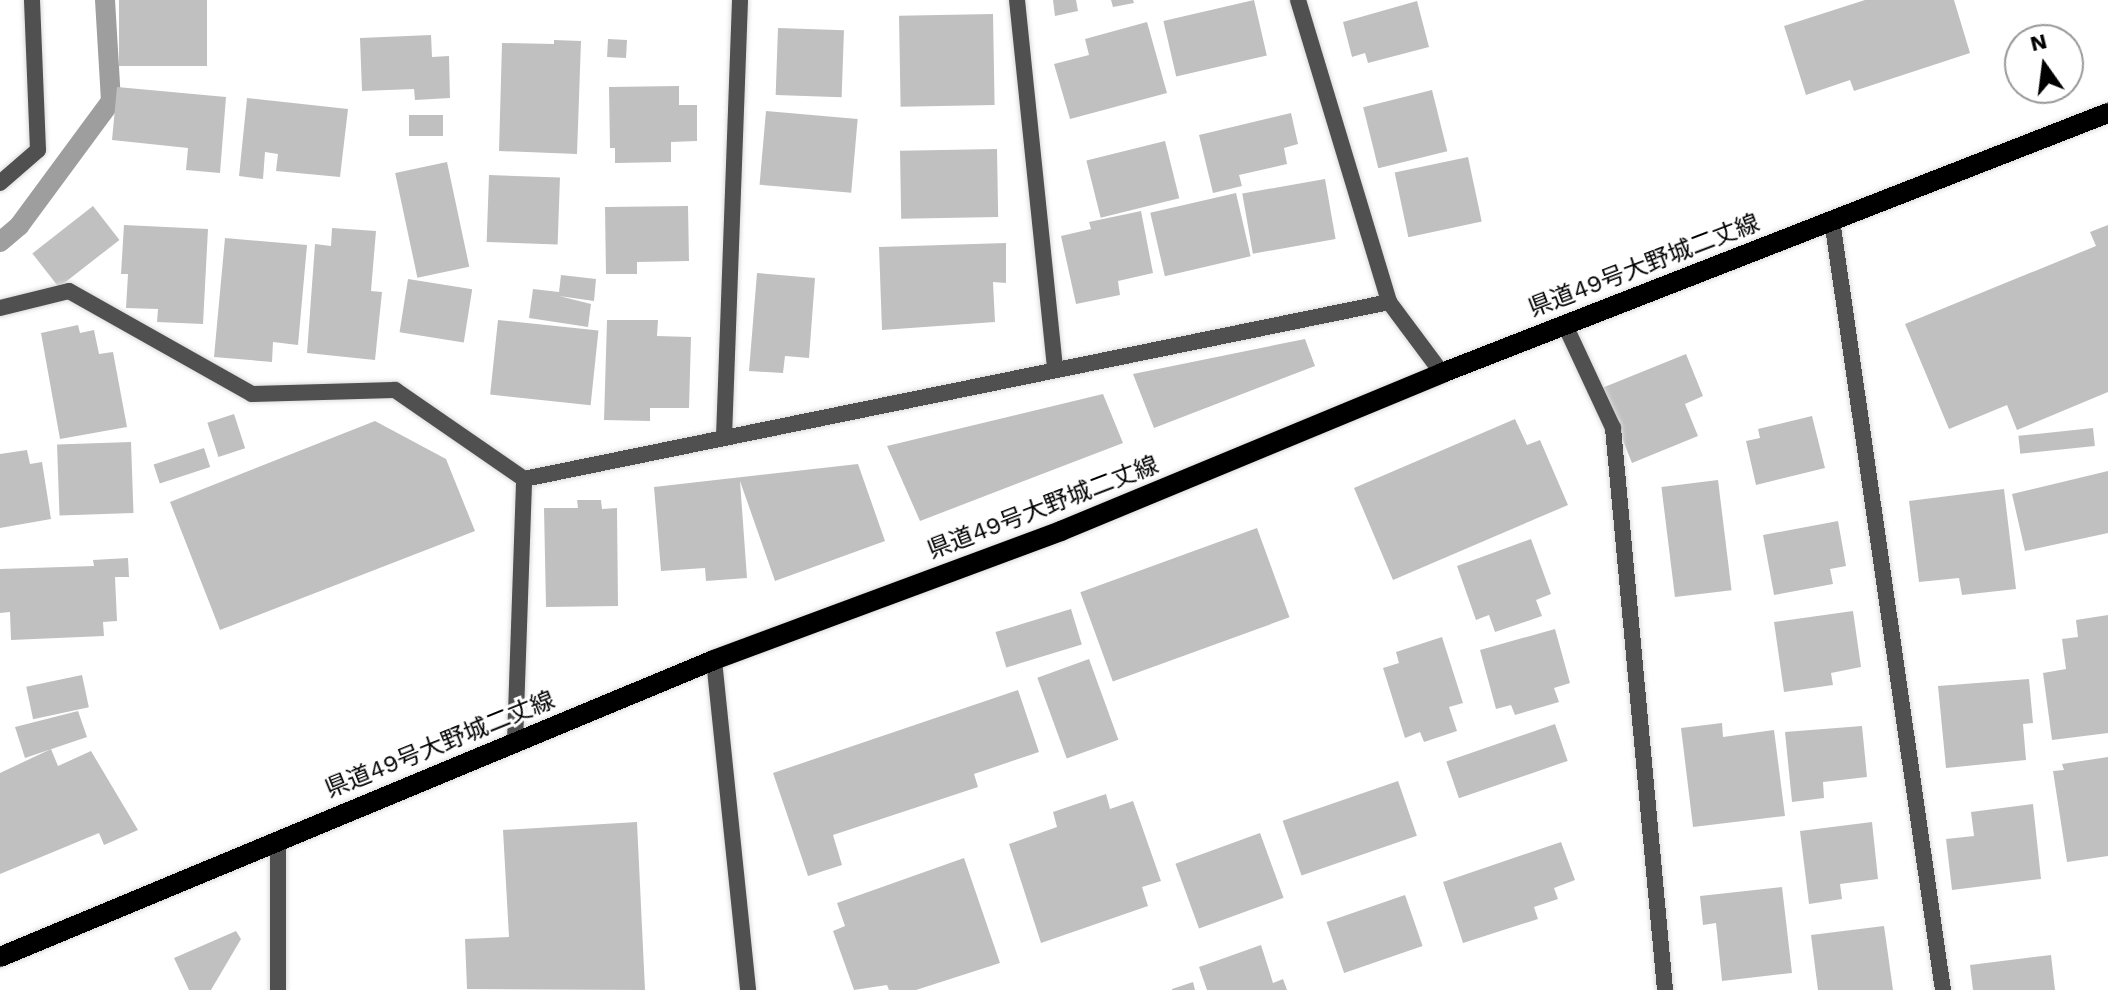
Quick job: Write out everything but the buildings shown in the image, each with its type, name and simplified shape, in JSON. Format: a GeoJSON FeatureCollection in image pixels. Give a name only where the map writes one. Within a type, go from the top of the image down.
{"type":"FeatureCollection","features":[{"type":"Feature","properties":{"kind":"main road","name":"県道49号大野城二丈線"},"geometry":{"type":"LineString","coordinates":[[0,957],[714,660],[1061,531],[1442,373],[2108,113]]}},
{"type":"Feature","properties":{"kind":"street"},"geometry":{"type":"LineString","coordinates":[[0,183],[38,150],[32,0]]}},
{"type":"Feature","properties":{"kind":"street"},"geometry":{"type":"LineString","coordinates":[[724,437],[740,0]]}},
{"type":"Feature","properties":{"kind":"street"},"geometry":{"type":"LineString","coordinates":[[1017,0],[1055,366]]}},
{"type":"Feature","properties":{"kind":"street"},"geometry":{"type":"LineString","coordinates":[[1298,0],[1389,302],[1442,373]]}},
{"type":"Feature","properties":{"kind":"street"},"geometry":{"type":"LineString","coordinates":[[1832,220],[1943,990]]}},
{"type":"Feature","properties":{"kind":"street"},"geometry":{"type":"LineString","coordinates":[[0,308],[69,291],[252,394],[395,390],[524,479],[1055,366],[1389,302]]}},
{"type":"Feature","properties":{"kind":"street"},"geometry":{"type":"LineString","coordinates":[[1565,325],[1613,428],[1665,990]]}},
{"type":"Feature","properties":{"kind":"street"},"geometry":{"type":"LineString","coordinates":[[515,741],[524,479]]}},
{"type":"Feature","properties":{"kind":"street"},"geometry":{"type":"LineString","coordinates":[[714,660],[748,990]]}},
{"type":"Feature","properties":{"kind":"street"},"geometry":{"type":"LineString","coordinates":[[278,840],[278,990]]}},
{"type":"Feature","properties":{"kind":"waterway"},"geometry":{"type":"LineString","coordinates":[[0,242],[19,226],[111,101],[105,0]]}}]}
